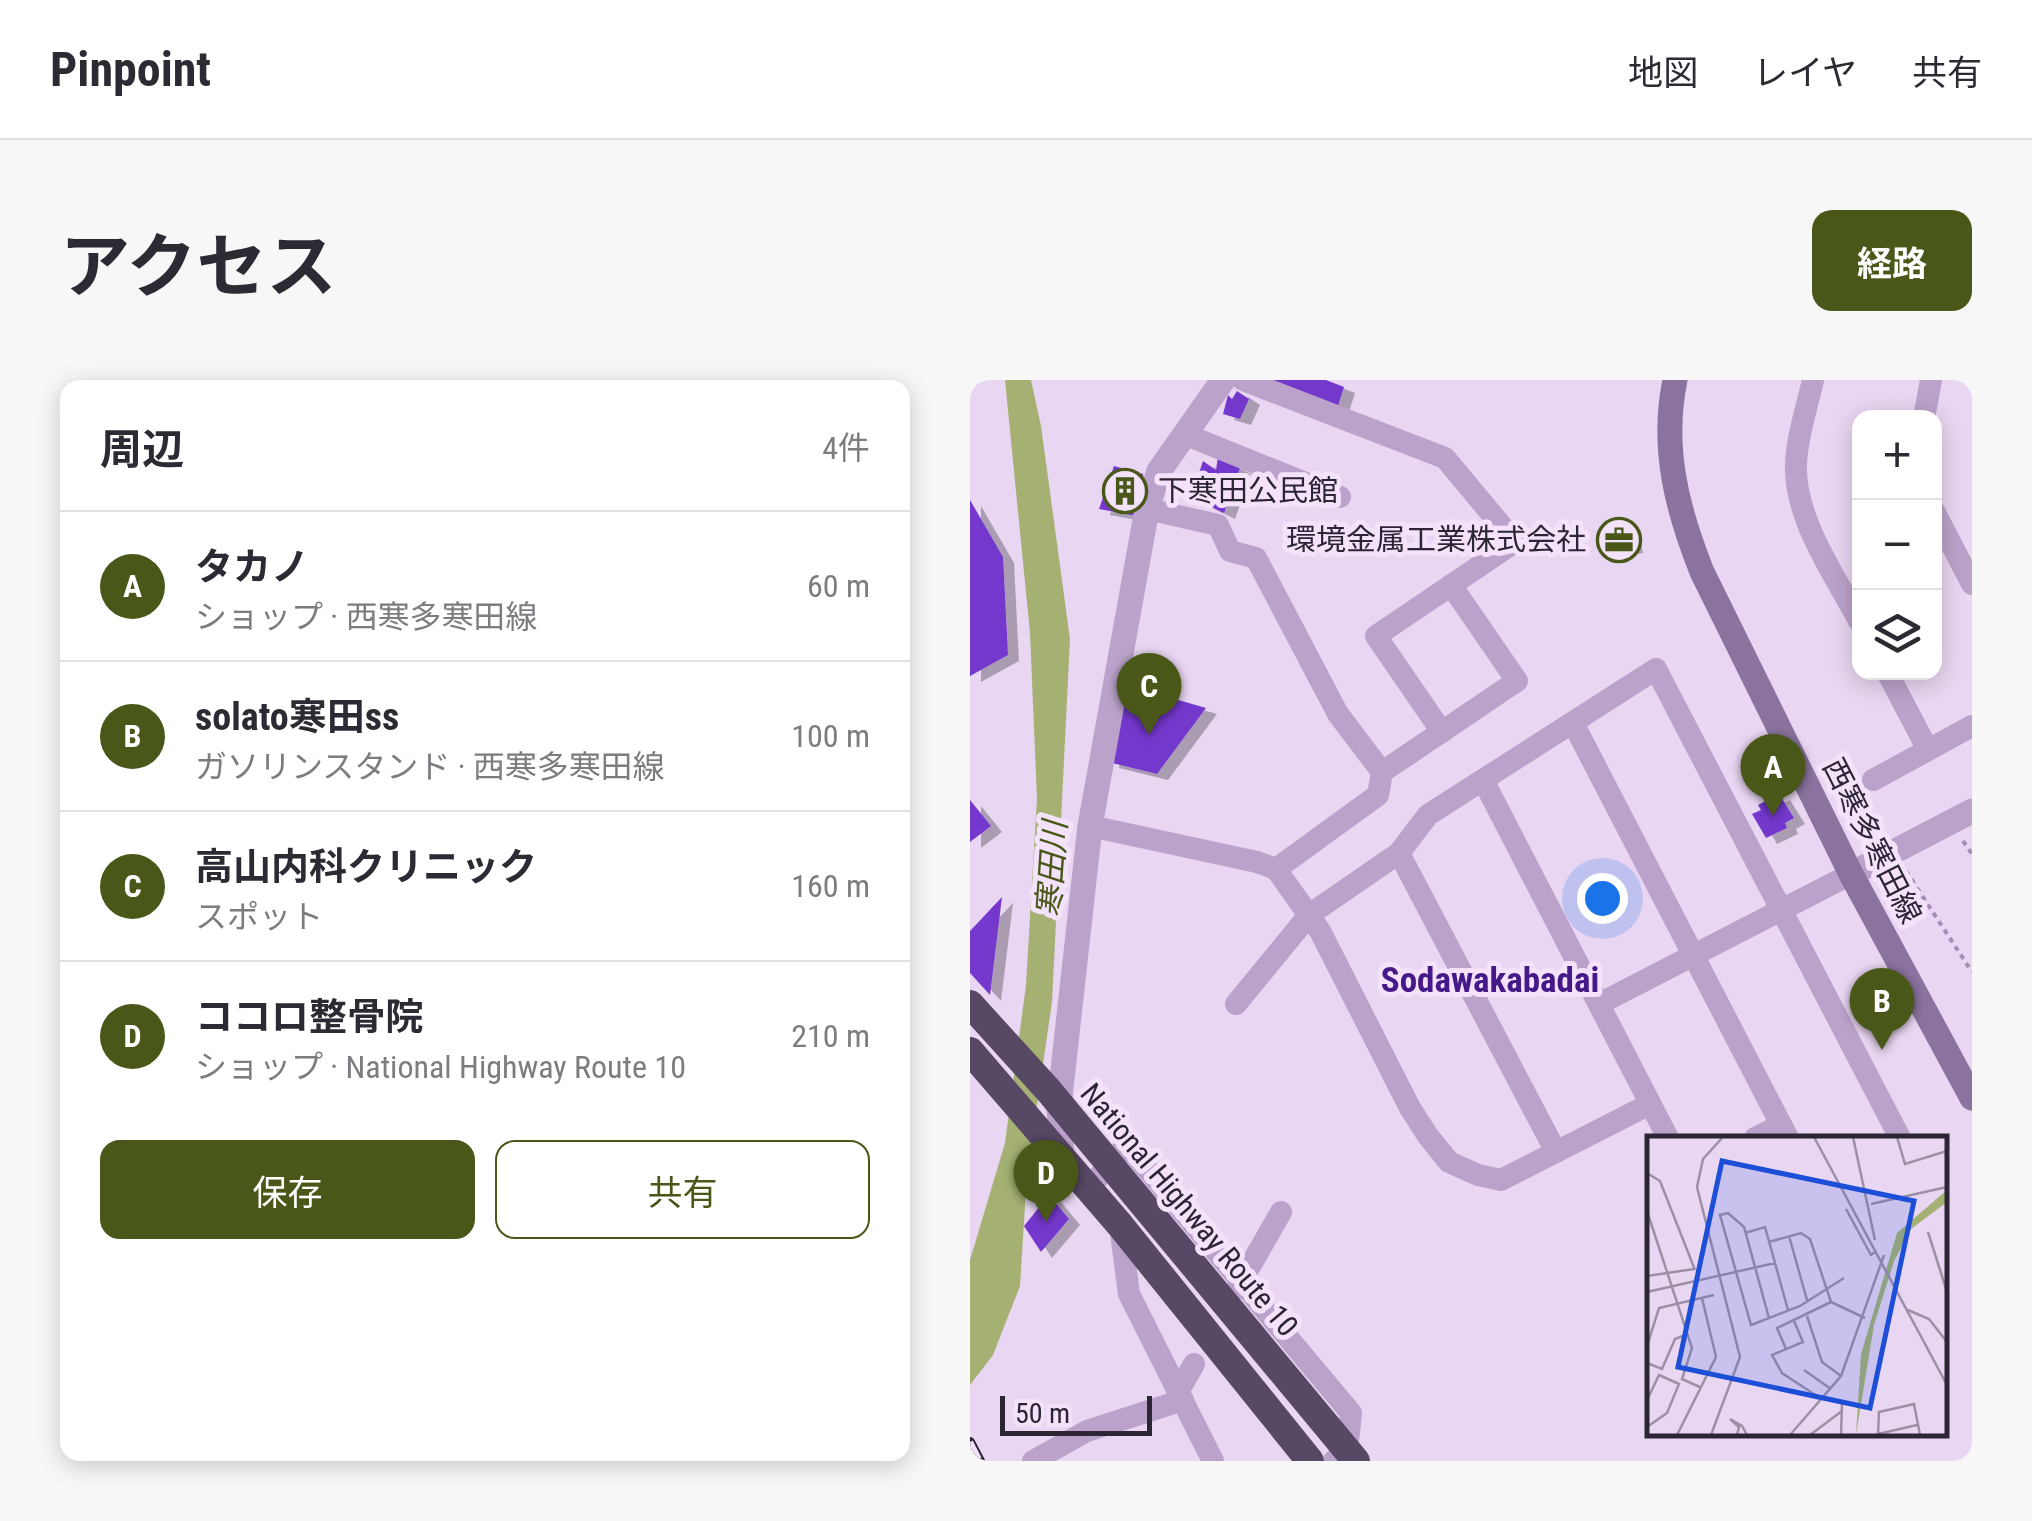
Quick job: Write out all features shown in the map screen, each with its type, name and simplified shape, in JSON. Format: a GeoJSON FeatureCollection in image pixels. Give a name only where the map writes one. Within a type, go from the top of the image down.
{"type":"FeatureCollection","features":[{"type":"Feature","properties":{"kind":"highway","name":"National Highway Route 10"},"geometry":{"type":"LineString","coordinates":[[970,1004],[1054,1098],[1345,1457]]}},
{"type":"Feature","properties":{"kind":"highway","name":"National Highway Route 10"},"geometry":{"type":"LineString","coordinates":[[970,1051],[1120,1225],[1310,1461]]}},
{"type":"Feature","properties":{"kind":"main road","name":"西寒多寒田線"},"geometry":{"type":"LineString","coordinates":[[1674,380],[1668,435],[1676,498],[1702,572],[1851,874],[1972,1098]]}},
{"type":"Feature","properties":{"kind":"street"},"geometry":{"type":"LineString","coordinates":[[1062,1159],[1054,1098],[1090,826],[1147,509],[1160,471],[1223,380]]}},
{"type":"Feature","properties":{"kind":"street"},"geometry":{"type":"LineString","coordinates":[[1243,380],[1445,458],[1515,542],[1376,636],[1442,732]]}},
{"type":"Feature","properties":{"kind":"street"},"geometry":{"type":"LineString","coordinates":[[1813,380],[1796,471],[1810,527],[1852,606]]}},
{"type":"Feature","properties":{"kind":"street"},"geometry":{"type":"LineString","coordinates":[[1925,410],[1931,380]]}},
{"type":"Feature","properties":{"kind":"street"},"geometry":{"type":"LineString","coordinates":[[1184,434],[1340,497]]}},
{"type":"Feature","properties":{"kind":"street"},"geometry":{"type":"LineString","coordinates":[[1147,509],[1218,525],[1230,551],[1256,558],[1338,714],[1382,772],[1378,796],[1276,869]]}},
{"type":"Feature","properties":{"kind":"street"},"geometry":{"type":"LineString","coordinates":[[1942,522],[1964,552],[1972,584]]}},
{"type":"Feature","properties":{"kind":"street"},"geometry":{"type":"LineString","coordinates":[[1382,772],[1518,681],[1451,585]]}},
{"type":"Feature","properties":{"kind":"street"},"geometry":{"type":"LineString","coordinates":[[1236,1004],[1309,915],[1399,853],[1428,815],[1656,669],[1899,1136]]}},
{"type":"Feature","properties":{"kind":"street"},"geometry":{"type":"LineString","coordinates":[[1891,680],[1928,750]]}},
{"type":"Feature","properties":{"kind":"street"},"geometry":{"type":"LineString","coordinates":[[1573,722],[1784,1132]]}},
{"type":"Feature","properties":{"kind":"street"},"geometry":{"type":"LineString","coordinates":[[1873,780],[1972,726]]}},
{"type":"Feature","properties":{"kind":"street"},"geometry":{"type":"LineString","coordinates":[[1483,780],[1667,1136]]}},
{"type":"Feature","properties":{"kind":"street"},"geometry":{"type":"LineString","coordinates":[[1599,1004],[1972,811]]}},
{"type":"Feature","properties":{"kind":"street"},"geometry":{"type":"LineString","coordinates":[[1090,826],[1276,869],[1320,932],[1410,1108],[1449,1162],[1501,1180],[1650,1104]]}},
{"type":"Feature","properties":{"kind":"street"},"geometry":{"type":"LineString","coordinates":[[1399,853],[1556,1152]]}},
{"type":"Feature","properties":{"kind":"street"},"geometry":{"type":"LineString","coordinates":[[1088,1189],[1127,1145],[1239,1285],[1351,1413],[1345,1457]]}},
{"type":"Feature","properties":{"kind":"street"},"geometry":{"type":"LineString","coordinates":[[1239,1285],[1282,1212]]}},
{"type":"Feature","properties":{"kind":"street"},"geometry":{"type":"LineString","coordinates":[[1120,1225],[1129,1294],[1213,1461]]}},
{"type":"Feature","properties":{"kind":"street"},"geometry":{"type":"LineString","coordinates":[[1033,1461],[1088,1432],[1180,1396],[1194,1364]]}},
{"type":"Feature","properties":{"kind":"path"},"geometry":{"type":"LineString","coordinates":[[1961,838],[1972,854]]}},
{"type":"Feature","properties":{"kind":"path"},"geometry":{"type":"LineString","coordinates":[[1904,867],[1972,972]]}},
{"type":"Feature","properties":{"kind":"water","name":"寒田川"},"geometry":{"type":"Polygon","coordinates":[[[1005,380],[1031,380],[1041,426],[1070,639],[1052,1002],[1027,1174],[1020,1286],[993,1355],[970,1385],[970,1260],[1005,1143],[1026,985],[1037,798],[1030,633],[1005,380]]]}},
{"type":"Feature","properties":{"kind":"building"},"geometry":{"type":"Polygon","coordinates":[[[1272,380],[1326,380],[1344,387],[1338,406],[1272,380]]]}},
{"type":"Feature","properties":{"kind":"building"},"geometry":{"type":"Polygon","coordinates":[[[1237,391],[1249,399],[1240,419],[1223,414],[1228,395],[1232,399],[1237,391]]]}},
{"type":"Feature","properties":{"kind":"building"},"geometry":{"type":"Polygon","coordinates":[[[1218,457],[1240,468],[1224,513],[1197,500],[1207,483],[1197,479],[1203,461],[1216,470],[1218,457]]]}},
{"type":"Feature","properties":{"kind":"building","name":"下寒田公民館"},"geometry":{"type":"Polygon","coordinates":[[[1114,466],[1143,474],[1147,509],[1137,516],[1099,509],[1114,466]]]}},
{"type":"Feature","properties":{"kind":"building"},"geometry":{"type":"Polygon","coordinates":[[[970,500],[1003,557],[1008,655],[970,676],[970,500]]]}},
{"type":"Feature","properties":{"kind":"building","name":"環境金属工業株式会社"},"geometry":{"type":"Polygon","coordinates":[[[1608,522],[1627,523],[1632,547],[1610,551],[1608,522]]]}},
{"type":"Feature","properties":{"kind":"building"},"geometry":{"type":"Polygon","coordinates":[[[1123,684],[1206,708],[1157,774],[1108,762],[1123,684]]]}},
{"type":"Feature","properties":{"kind":"building"},"geometry":{"type":"Polygon","coordinates":[[[1779,794],[1794,818],[1785,823],[1787,828],[1766,838],[1752,814],[1761,810],[1758,805],[1779,794]]]}},
{"type":"Feature","properties":{"kind":"building"},"geometry":{"type":"Polygon","coordinates":[[[970,800],[991,826],[970,842],[970,800]]]}},
{"type":"Feature","properties":{"kind":"building"},"geometry":{"type":"Polygon","coordinates":[[[1002,897],[990,995],[970,973],[970,931],[1002,897]]]}},
{"type":"Feature","properties":{"kind":"building"},"geometry":{"type":"Polygon","coordinates":[[[1049,1195],[1069,1219],[1041,1252],[1024,1226],[1049,1195]]]}},
{"type":"Feature","properties":{"kind":"railway"},"geometry":{"type":"LineString","coordinates":[[970,1442],[980,1461]]}},
{"type":"Feature","properties":{"kind":"place","name":"下寒田公民館"},"geometry":{"type":"Point","coordinates":[1125,491]}},
{"type":"Feature","properties":{"kind":"place","name":"環境金属工業株式会社"},"geometry":{"type":"Point","coordinates":[1619,540]}},
{"type":"Feature","properties":{"kind":"place","name":"高山内科クリニック"},"geometry":{"type":"Point","coordinates":[1149,735]}},
{"type":"Feature","properties":{"kind":"place","name":"タカノ"},"geometry":{"type":"Point","coordinates":[1773,816]}},
{"type":"Feature","properties":{"kind":"place","name":"solato寒田ss"},"geometry":{"type":"Point","coordinates":[1882,1050]}},
{"type":"Feature","properties":{"kind":"place","name":"ココロ整骨院"},"geometry":{"type":"Point","coordinates":[1046,1222]}},
{"type":"Feature","properties":{"kind":"district","name":"Sodawakabadai"},"geometry":{"type":"Point","coordinates":[1490,980]}}]}
